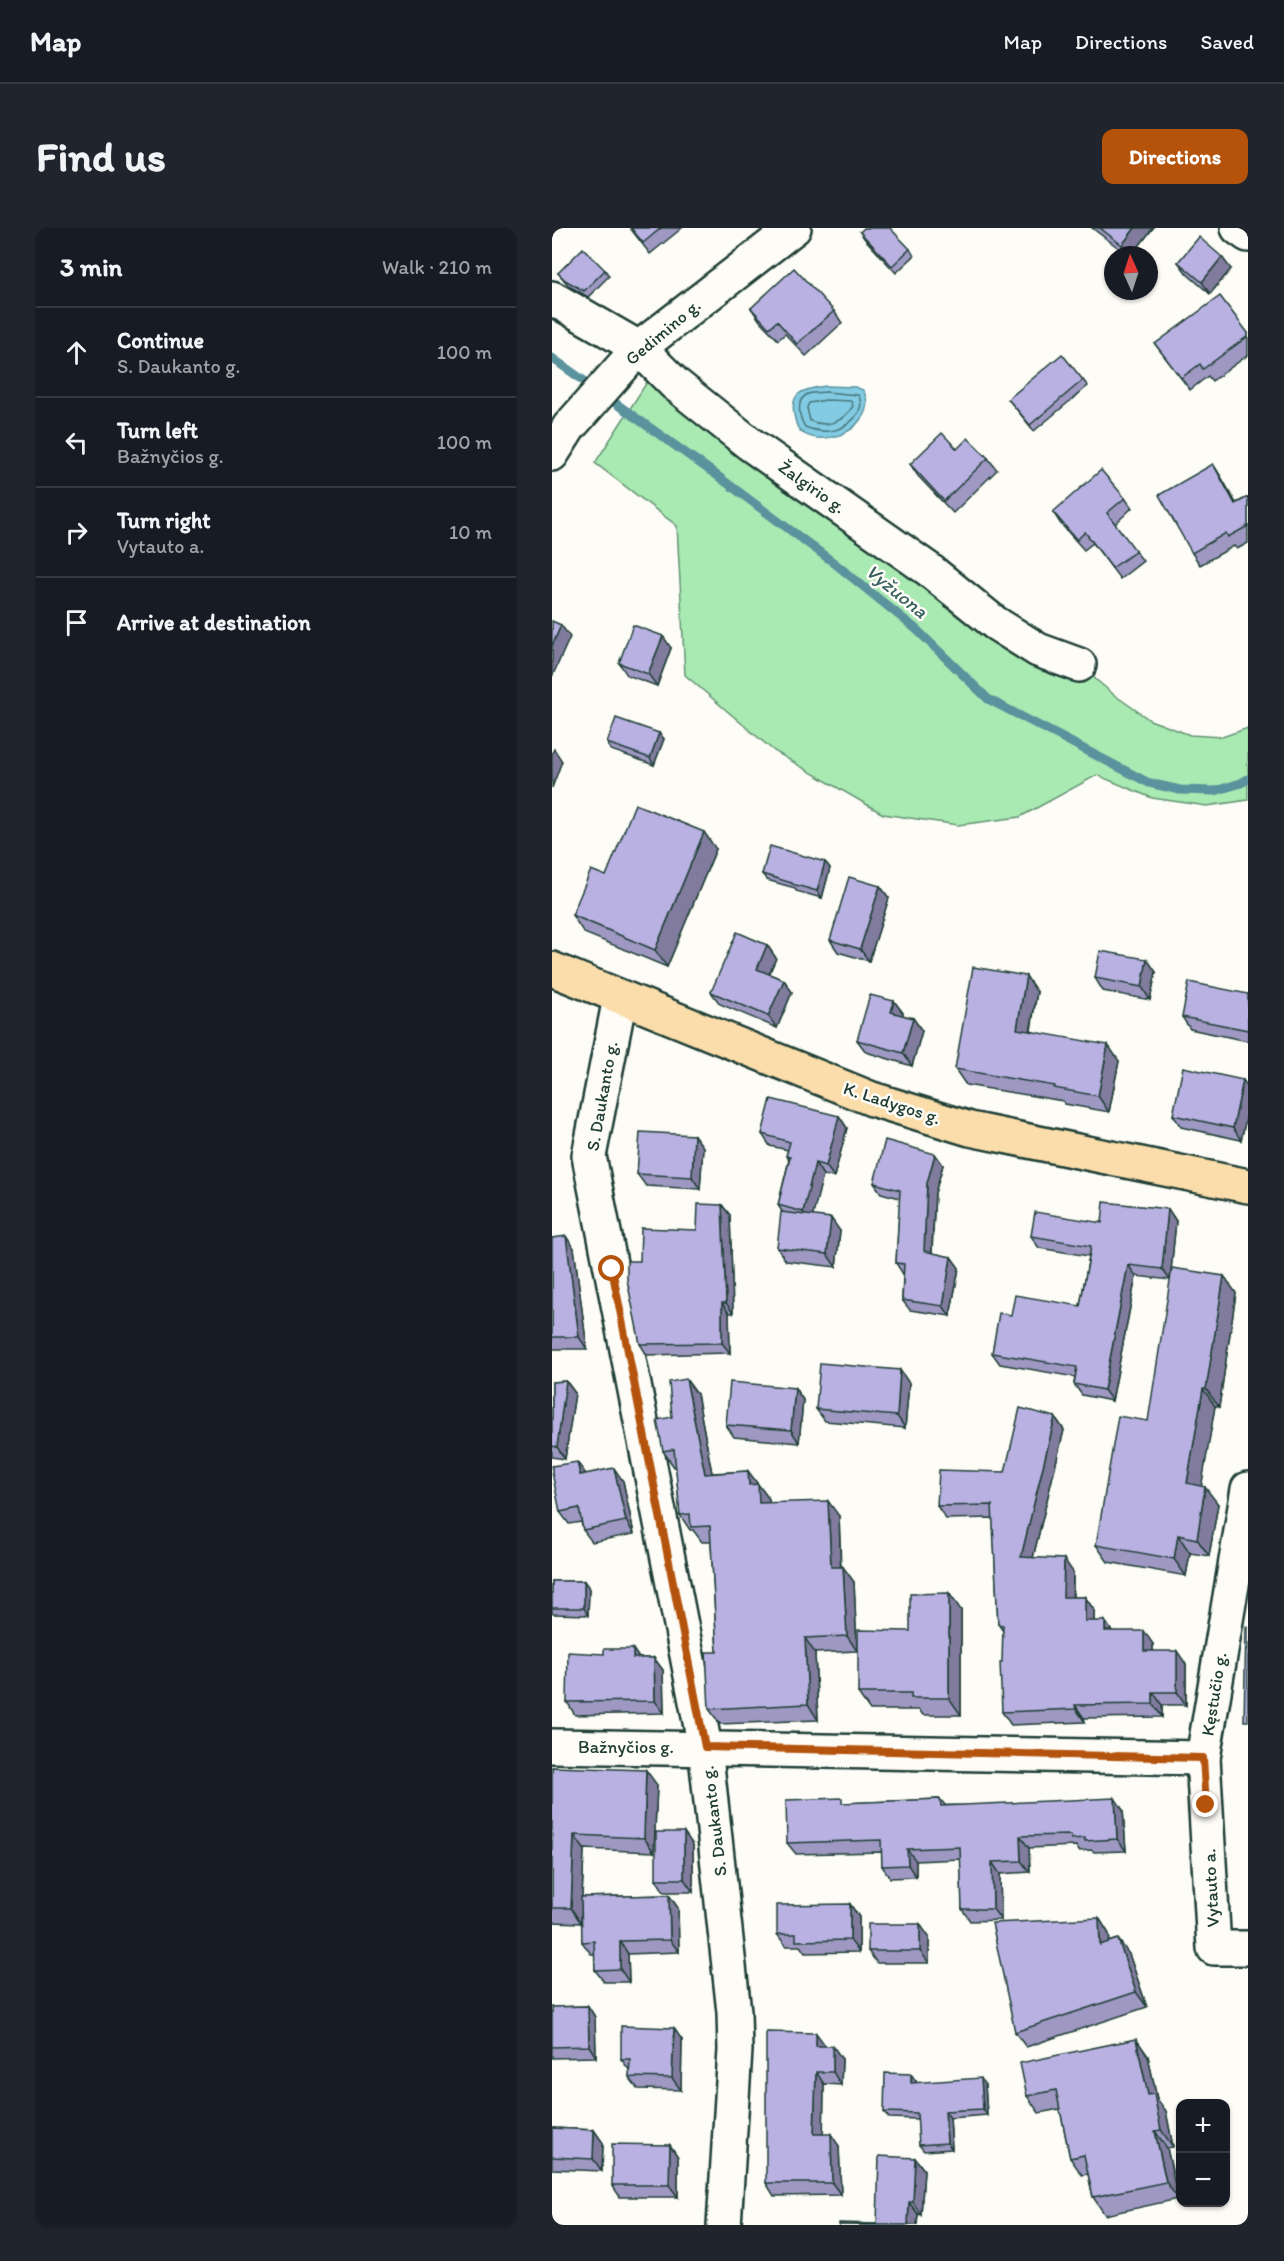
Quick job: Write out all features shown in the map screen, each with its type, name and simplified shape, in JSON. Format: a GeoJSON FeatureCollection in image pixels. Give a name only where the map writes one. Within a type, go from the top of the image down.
{"type":"FeatureCollection","features":[{"type":"Feature","properties":{"kind":"main road","name":"K. Ladygos g."},"geometry":{"type":"LineString","coordinates":[[552,969],[883,1102],[970,1129],[1248,1186]]}},
{"type":"Feature","properties":{"kind":"street","name":"Gedimino g."},"geometry":{"type":"LineString","coordinates":[[552,454],[569,427],[633,354],[794,228]]}},
{"type":"Feature","properties":{"kind":"street"},"geometry":{"type":"LineString","coordinates":[[1238,228],[1248,235]]}},
{"type":"Feature","properties":{"kind":"street","name":"Žalgirio g."},"geometry":{"type":"LineString","coordinates":[[552,298],[675,384],[750,444],[928,569],[995,623],[1038,650],[1079,665]]}},
{"type":"Feature","properties":{"kind":"street","name":"S. Daukanto g."},"geometry":{"type":"LineString","coordinates":[[620,998],[589,1156],[705,1747],[731,1968],[734,2012],[735,2050],[724,2225]]}},
{"type":"Feature","properties":{"kind":"street","name":"Kęstučio g."},"geometry":{"type":"LineString","coordinates":[[1203,1758],[1248,1489]]}},
{"type":"Feature","properties":{"kind":"street","name":"Bažnyčios g."},"geometry":{"type":"LineString","coordinates":[[552,1746],[705,1747],[1203,1758]]}},
{"type":"Feature","properties":{"kind":"street","name":"Vytauto a."},"geometry":{"type":"LineString","coordinates":[[1203,1758],[1214,1948],[1248,1948]]}},
{"type":"Feature","properties":{"kind":"green space"},"geometry":{"type":"Polygon","coordinates":[[[647,382],[928,569],[1079,665],[1113,694],[1150,720],[1190,735],[1222,737],[1248,728],[1248,800],[1207,806],[1152,798],[1097,775],[1020,817],[958,825],[883,814],[774,751],[685,675],[677,526],[595,463],[647,382]]]}},
{"type":"Feature","properties":{"kind":"water"},"geometry":{"type":"Polygon","coordinates":[[[826,386],[855,387],[863,390],[867,402],[866,409],[863,416],[849,431],[833,437],[808,436],[797,426],[793,410],[796,397],[804,391],[826,386]]]}},
{"type":"Feature","properties":{"kind":"building"},"geometry":{"type":"Polygon","coordinates":[[[631,228],[661,228],[643,243],[631,228]]]}},
{"type":"Feature","properties":{"kind":"building"},"geometry":{"type":"Polygon","coordinates":[[[864,228],[890,228],[910,249],[892,266],[860,232],[864,228]]]}},
{"type":"Feature","properties":{"kind":"building"},"geometry":{"type":"Polygon","coordinates":[[[1100,228],[1135,228],[1122,245],[1100,228]]]}},
{"type":"Feature","properties":{"kind":"building"},"geometry":{"type":"Polygon","coordinates":[[[1199,237],[1222,257],[1202,282],[1178,262],[1199,237]]]}},
{"type":"Feature","properties":{"kind":"building"},"geometry":{"type":"Polygon","coordinates":[[[583,248],[605,270],[584,291],[558,273],[583,248]]]}},
{"type":"Feature","properties":{"kind":"building"},"geometry":{"type":"Polygon","coordinates":[[[794,268],[834,311],[797,344],[777,321],[769,328],[751,308],[794,268]]]}},
{"type":"Feature","properties":{"kind":"building"},"geometry":{"type":"Polygon","coordinates":[[[1220,296],[1248,336],[1203,369],[1200,364],[1181,378],[1155,344],[1220,296]]]}},
{"type":"Feature","properties":{"kind":"building"},"geometry":{"type":"Polygon","coordinates":[[[1062,354],[1083,380],[1030,425],[1008,399],[1062,354]]]}},
{"type":"Feature","properties":{"kind":"building"},"geometry":{"type":"Polygon","coordinates":[[[942,433],[957,449],[968,438],[988,458],[944,501],[910,464],[942,433]]]}},
{"type":"Feature","properties":{"kind":"building"},"geometry":{"type":"Polygon","coordinates":[[[1213,464],[1235,504],[1248,497],[1248,526],[1228,537],[1226,533],[1192,553],[1159,495],[1213,464]]]}},
{"type":"Feature","properties":{"kind":"building"},"geometry":{"type":"Polygon","coordinates":[[[1101,470],[1125,498],[1107,513],[1136,551],[1112,568],[1085,532],[1077,540],[1053,512],[1101,470]]]}},
{"type":"Feature","properties":{"kind":"building"},"geometry":{"type":"Polygon","coordinates":[[[552,621],[561,625],[552,646],[552,621]]]}},
{"type":"Feature","properties":{"kind":"building"},"geometry":{"type":"Polygon","coordinates":[[[633,625],[663,636],[648,674],[619,663],[633,625]]]}},
{"type":"Feature","properties":{"kind":"building"},"geometry":{"type":"Polygon","coordinates":[[[616,718],[659,733],[650,758],[607,743],[616,718]]]}},
{"type":"Feature","properties":{"kind":"building"},"geometry":{"type":"Polygon","coordinates":[[[635,804],[704,832],[655,950],[572,915],[591,870],[606,876],[635,804]]]}},
{"type":"Feature","properties":{"kind":"building"},"geometry":{"type":"Polygon","coordinates":[[[770,846],[825,862],[817,891],[762,874],[770,846]]]}},
{"type":"Feature","properties":{"kind":"building"},"geometry":{"type":"Polygon","coordinates":[[[849,877],[880,886],[860,949],[830,940],[849,877]]]}},
{"type":"Feature","properties":{"kind":"building"},"geometry":{"type":"Polygon","coordinates":[[[737,932],[767,945],[757,969],[784,980],[768,1016],[711,992],[737,932]]]}},
{"type":"Feature","properties":{"kind":"building"},"geometry":{"type":"Polygon","coordinates":[[[1100,951],[1147,959],[1142,987],[1095,978],[1100,951]]]}},
{"type":"Feature","properties":{"kind":"building"},"geometry":{"type":"Polygon","coordinates":[[[973,967],[1026,976],[1017,1029],[1108,1045],[1098,1096],[1054,1088],[1055,1086],[955,1069],[973,967]]]}},
{"type":"Feature","properties":{"kind":"building"},"geometry":{"type":"Polygon","coordinates":[[[1189,982],[1248,994],[1248,1030],[1182,1017],[1189,982]]]}},
{"type":"Feature","properties":{"kind":"building"},"geometry":{"type":"Polygon","coordinates":[[[870,995],[894,1001],[891,1012],[913,1018],[903,1053],[857,1040],[870,995]]]}},
{"type":"Feature","properties":{"kind":"building"},"geometry":{"type":"Polygon","coordinates":[[[1183,1067],[1243,1080],[1233,1128],[1173,1115],[1183,1067]]]}},
{"type":"Feature","properties":{"kind":"building"},"geometry":{"type":"Polygon","coordinates":[[[771,1099],[839,1116],[826,1166],[815,1163],[803,1212],[778,1205],[790,1157],[786,1156],[790,1142],[762,1134],[771,1099]]]}},
{"type":"Feature","properties":{"kind":"building"},"geometry":{"type":"Polygon","coordinates":[[[640,1132],[694,1135],[692,1177],[637,1174],[640,1132]]]}},
{"type":"Feature","properties":{"kind":"building"},"geometry":{"type":"Polygon","coordinates":[[[885,1140],[935,1154],[927,1183],[924,1251],[951,1257],[943,1306],[902,1300],[904,1264],[896,1263],[900,1190],[874,1183],[885,1140]]]}},
{"type":"Feature","properties":{"kind":"building"},"geometry":{"type":"Polygon","coordinates":[[[1104,1202],[1168,1209],[1162,1269],[1128,1265],[1104,1390],[1074,1384],[1077,1367],[992,1353],[999,1313],[1011,1315],[1015,1295],[1080,1306],[1091,1246],[1031,1236],[1035,1212],[1102,1223],[1104,1202]]]}},
{"type":"Feature","properties":{"kind":"building"},"geometry":{"type":"Polygon","coordinates":[[[698,1204],[722,1205],[726,1303],[722,1303],[722,1343],[640,1344],[627,1280],[627,1261],[640,1261],[641,1228],[697,1230],[698,1204]]]}},
{"type":"Feature","properties":{"kind":"building"},"geometry":{"type":"Polygon","coordinates":[[[781,1212],[831,1218],[827,1254],[777,1248],[781,1212]]]}},
{"type":"Feature","properties":{"kind":"building"},"geometry":{"type":"Polygon","coordinates":[[[566,1236],[579,1337],[552,1337],[552,1238],[566,1236]]]}},
{"type":"Feature","properties":{"kind":"building"},"geometry":{"type":"Polygon","coordinates":[[[1172,1268],[1224,1276],[1206,1389],[1203,1389],[1187,1483],[1205,1487],[1197,1539],[1178,1535],[1174,1559],[1096,1545],[1118,1416],[1148,1421],[1172,1268]]]}},
{"type":"Feature","properties":{"kind":"building"},"geometry":{"type":"Polygon","coordinates":[[[820,1363],[900,1370],[897,1416],[816,1409],[820,1363]]]}},
{"type":"Feature","properties":{"kind":"building"},"geometry":{"type":"Polygon","coordinates":[[[686,1379],[705,1474],[748,1471],[749,1485],[758,1484],[759,1503],[828,1501],[831,1567],[843,1567],[847,1636],[805,1638],[808,1704],[709,1709],[706,1652],[717,1652],[710,1526],[691,1527],[690,1514],[680,1515],[674,1449],[663,1451],[657,1420],[672,1417],[669,1382],[686,1379]]]}},
{"type":"Feature","properties":{"kind":"building"},"geometry":{"type":"Polygon","coordinates":[[[566,1381],[557,1447],[552,1446],[552,1382],[566,1381]]]}},
{"type":"Feature","properties":{"kind":"building"},"geometry":{"type":"Polygon","coordinates":[[[730,1382],[795,1388],[791,1430],[726,1425],[730,1382]]]}},
{"type":"Feature","properties":{"kind":"building"},"geometry":{"type":"Polygon","coordinates":[[[1020,1408],[1055,1417],[1021,1557],[1064,1559],[1063,1597],[1085,1597],[1085,1621],[1105,1621],[1105,1631],[1144,1631],[1144,1651],[1177,1651],[1177,1692],[1153,1692],[1153,1704],[1075,1705],[1076,1709],[1002,1712],[1000,1662],[1002,1662],[1003,1625],[998,1624],[992,1505],[937,1506],[939,1470],[1005,1472],[1020,1408]]]}},
{"type":"Feature","properties":{"kind":"building"},"geometry":{"type":"Polygon","coordinates":[[[577,1462],[580,1475],[614,1468],[626,1521],[583,1530],[579,1508],[560,1512],[552,1466],[577,1462]]]}},
{"type":"Feature","properties":{"kind":"building"},"geometry":{"type":"Polygon","coordinates":[[[552,1581],[584,1581],[584,1608],[552,1608],[552,1581]]]}},
{"type":"Feature","properties":{"kind":"building"},"geometry":{"type":"Polygon","coordinates":[[[949,1593],[949,1698],[911,1698],[911,1693],[858,1693],[858,1630],[910,1631],[910,1594],[949,1593]]]}},
{"type":"Feature","properties":{"kind":"building"},"geometry":{"type":"Polygon","coordinates":[[[1246,1627],[1248,1627],[1248,1721],[1244,1721],[1246,1627]]]}},
{"type":"Feature","properties":{"kind":"building"},"geometry":{"type":"Polygon","coordinates":[[[604,1649],[633,1649],[633,1658],[654,1658],[655,1701],[567,1702],[568,1652],[604,1654],[604,1649]]]}},
{"type":"Feature","properties":{"kind":"building"},"geometry":{"type":"Polygon","coordinates":[[[552,1767],[646,1770],[644,1838],[574,1835],[571,1908],[552,1908],[552,1767]]]}},
{"type":"Feature","properties":{"kind":"building"},"geometry":{"type":"Polygon","coordinates":[[[842,1798],[842,1803],[940,1799],[941,1806],[1115,1798],[1117,1839],[1085,1841],[1085,1838],[1071,1839],[1071,1835],[1020,1836],[1021,1861],[992,1862],[993,1909],[962,1909],[960,1847],[907,1849],[908,1865],[882,1866],[881,1840],[787,1843],[786,1800],[842,1798]]]}},
{"type":"Feature","properties":{"kind":"building"},"geometry":{"type":"Polygon","coordinates":[[[656,1832],[684,1832],[684,1879],[656,1879],[656,1832]]]}},
{"type":"Feature","properties":{"kind":"building"},"geometry":{"type":"Polygon","coordinates":[[[669,1895],[670,1940],[620,1941],[620,1969],[595,1970],[594,1941],[582,1942],[581,1897],[669,1895]]]}},
{"type":"Feature","properties":{"kind":"building"},"geometry":{"type":"Polygon","coordinates":[[[850,1904],[850,1940],[796,1941],[796,1934],[777,1934],[777,1905],[850,1904]]]}},
{"type":"Feature","properties":{"kind":"building"},"geometry":{"type":"Polygon","coordinates":[[[1099,1918],[1100,1945],[1118,1939],[1136,1992],[1015,2032],[992,1923],[1099,1918]]]}},
{"type":"Feature","properties":{"kind":"building"},"geometry":{"type":"Polygon","coordinates":[[[868,1924],[920,1924],[920,1951],[868,1951],[868,1924]]]}},
{"type":"Feature","properties":{"kind":"building"},"geometry":{"type":"Polygon","coordinates":[[[588,2006],[589,2046],[552,2047],[552,2007],[588,2006]]]}},
{"type":"Feature","properties":{"kind":"building"},"geometry":{"type":"Polygon","coordinates":[[[621,2026],[674,2028],[672,2078],[629,2077],[630,2059],[621,2059],[621,2026]]]}},
{"type":"Feature","properties":{"kind":"building"},"geometry":{"type":"Polygon","coordinates":[[[766,2032],[816,2033],[816,2046],[833,2046],[833,2072],[816,2072],[814,2134],[831,2134],[832,2183],[766,2183],[766,2032]]]}},
{"type":"Feature","properties":{"kind":"building"},"geometry":{"type":"Polygon","coordinates":[[[1136,2039],[1148,2095],[1154,2094],[1161,2130],[1155,2131],[1166,2182],[1093,2197],[1084,2155],[1070,2158],[1056,2090],[1027,2096],[1020,2063],[1136,2039]]]}},
{"type":"Feature","properties":{"kind":"building"},"geometry":{"type":"Polygon","coordinates":[[[885,2073],[911,2074],[911,2083],[981,2078],[983,2109],[945,2111],[947,2143],[919,2145],[917,2113],[884,2112],[885,2073]]]}},
{"type":"Feature","properties":{"kind":"building"},"geometry":{"type":"Polygon","coordinates":[[[552,2128],[594,2130],[593,2159],[552,2157],[552,2128]]]}},
{"type":"Feature","properties":{"kind":"building"},"geometry":{"type":"Polygon","coordinates":[[[612,2144],[670,2145],[669,2185],[612,2185],[612,2144]]]}},
{"type":"Feature","properties":{"kind":"building"},"geometry":{"type":"Polygon","coordinates":[[[879,2156],[915,2158],[913,2202],[909,2202],[908,2225],[839,2225],[839,2223],[877,2224],[879,2156]]]}},
{"type":"Feature","properties":{"kind":"waterway","name":"Vyžuona"},"geometry":{"type":"LineString","coordinates":[[552,358],[715,474],[833,562],[916,629],[988,699],[1149,783],[1180,790],[1215,791],[1248,779]]}},
{"type":"Feature","properties":{"kind":"route"},"geometry":{"type":"LineString","coordinates":[[612,1269],[705,1747],[1203,1758],[1206,1805]]}}]}
